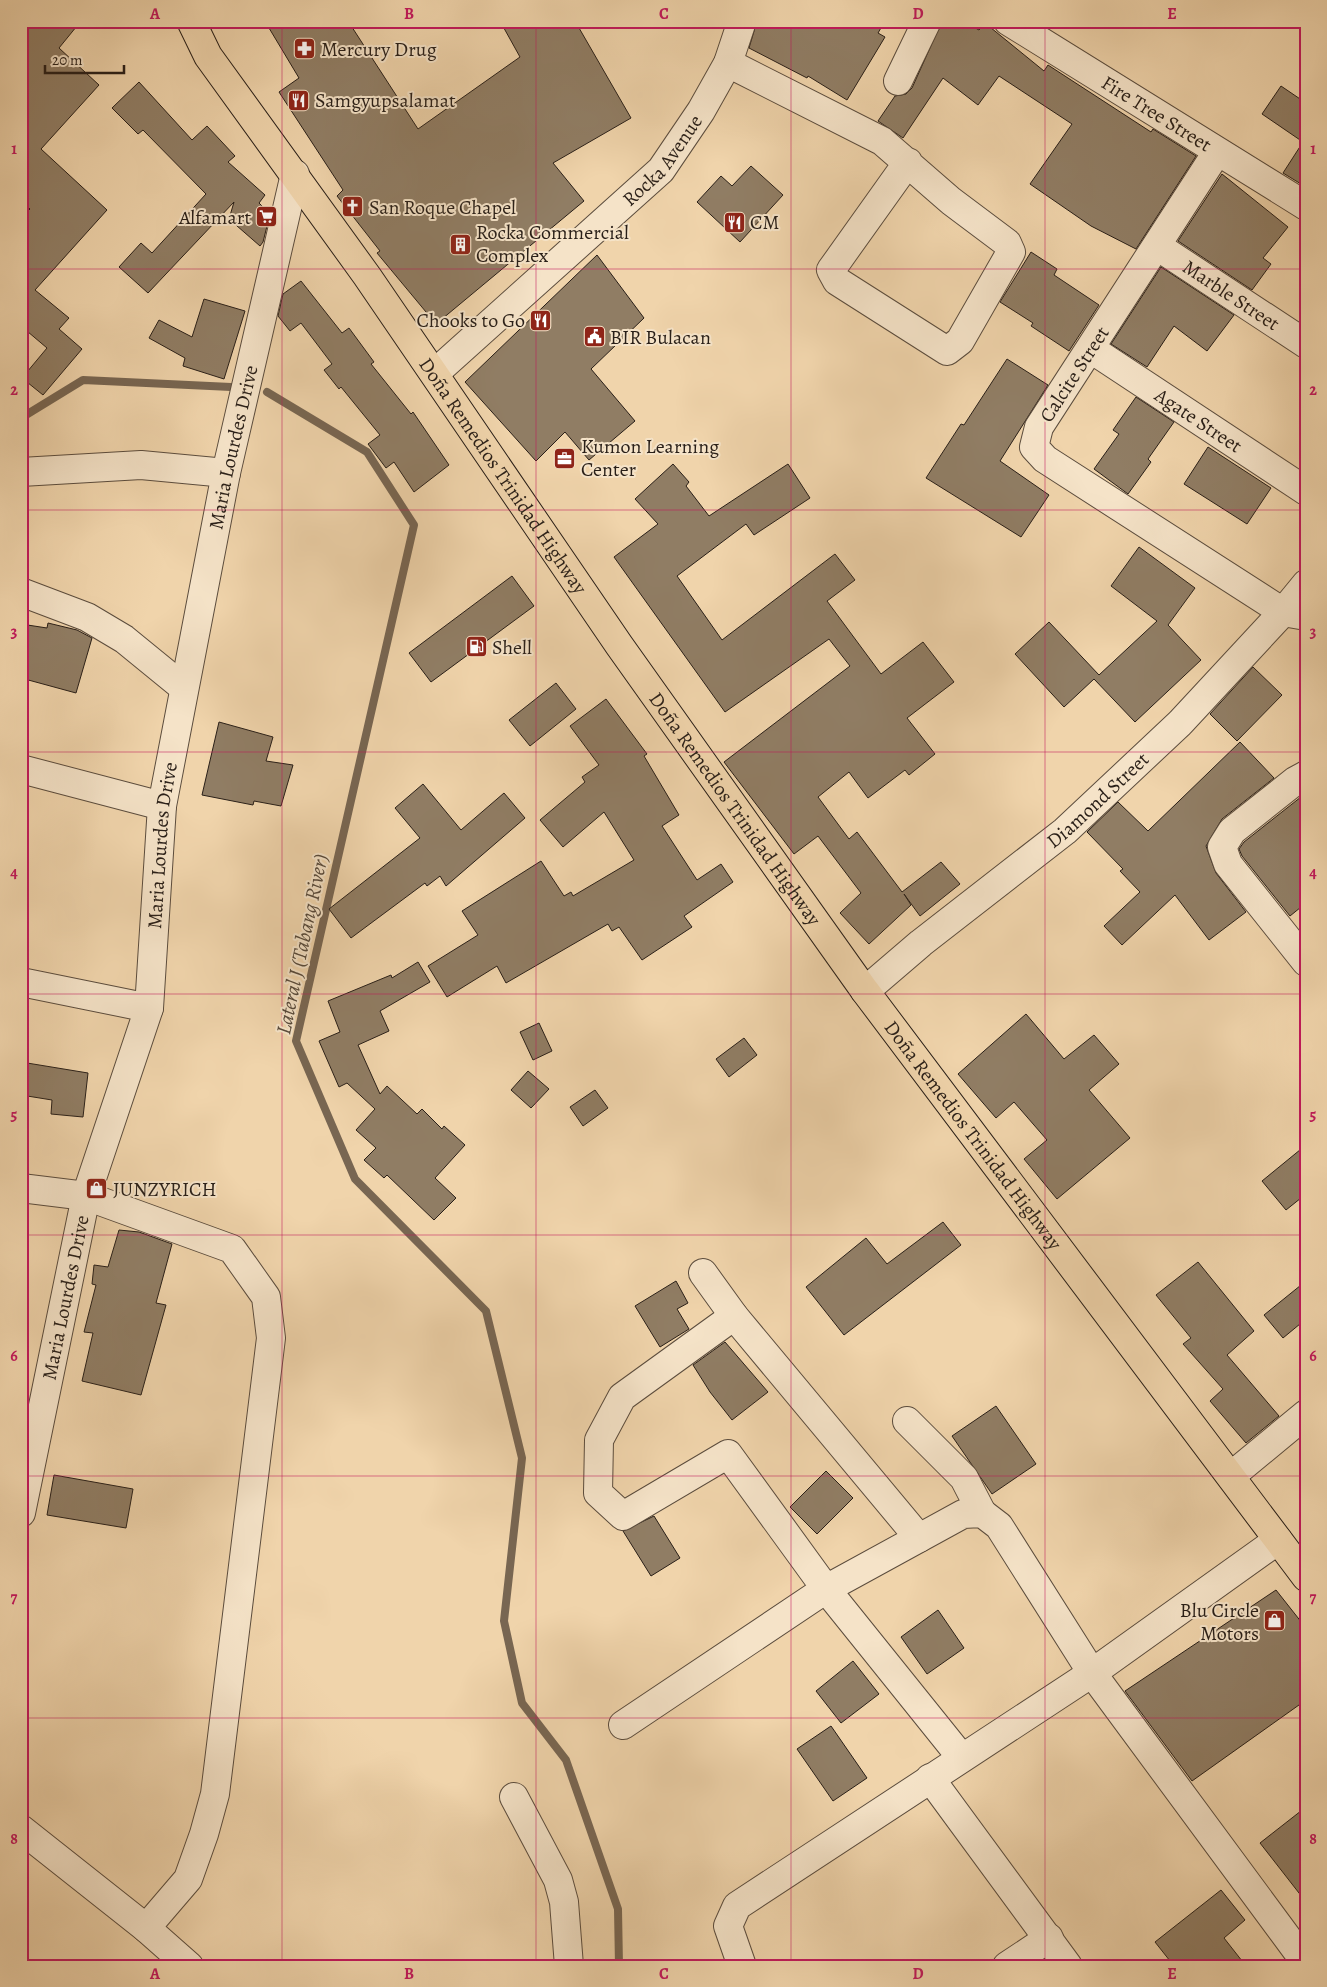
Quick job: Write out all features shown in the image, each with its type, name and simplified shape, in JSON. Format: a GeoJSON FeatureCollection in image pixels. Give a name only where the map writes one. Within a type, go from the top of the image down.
{"type":"FeatureCollection","features":[{"type":"Feature","properties":{"kind":"highway","name":"Doña Remedios Trinidad Highway"},"geometry":{"type":"LineString","coordinates":[[191,21],[208,56],[295,174],[435,372],[619,644],[865,991],[1306,1577]]}},
{"type":"Feature","properties":{"kind":"street","name":"Rocka Avenue"},"geometry":{"type":"LineString","coordinates":[[435,372],[661,170],[701,111],[728,63],[742,21]]}},
{"type":"Feature","properties":{"kind":"street"},"geometry":{"type":"LineString","coordinates":[[898,81],[927,21]]}},
{"type":"Feature","properties":{"kind":"street","name":"Fire Tree Street"},"geometry":{"type":"LineString","coordinates":[[1008,21],[1216,152],[1306,206]]}},
{"type":"Feature","properties":{"kind":"street"},"geometry":{"type":"LineString","coordinates":[[728,63],[882,141],[908,162],[951,201],[1007,243],[1011,252],[960,341],[947,351],[837,281],[831,270],[908,162]]}},
{"type":"Feature","properties":{"kind":"street","name":"Calcite Street"},"geometry":{"type":"LineString","coordinates":[[1216,152],[1091,349],[1039,427],[1034,446],[1045,459],[1295,614]]}},
{"type":"Feature","properties":{"kind":"street","name":"Maria Lourdes Drive"},"geometry":{"type":"LineString","coordinates":[[21,1513],[86,1196],[149,1008],[162,806],[226,473],[295,174]]}},
{"type":"Feature","properties":{"kind":"street","name":"Marble Street"},"geometry":{"type":"LineString","coordinates":[[1157,246],[1306,344]]}},
{"type":"Feature","properties":{"kind":"street","name":"Agate Street"},"geometry":{"type":"LineString","coordinates":[[1091,349],[1306,491]]}},
{"type":"Feature","properties":{"kind":"street"},"geometry":{"type":"LineString","coordinates":[[21,472],[140,466],[226,473]]}},
{"type":"Feature","properties":{"kind":"street","name":"Diamond Street"},"geometry":{"type":"LineString","coordinates":[[865,991],[921,943],[1065,831],[1295,614],[1306,584]]}},
{"type":"Feature","properties":{"kind":"street"},"geometry":{"type":"LineString","coordinates":[[21,592],[87,617],[124,639],[184,688]]}},
{"type":"Feature","properties":{"kind":"street"},"geometry":{"type":"LineString","coordinates":[[21,769],[162,806]]}},
{"type":"Feature","properties":{"kind":"street"},"geometry":{"type":"LineString","coordinates":[[1306,775],[1295,781],[1232,831],[1222,848],[1228,864],[1306,962]]}},
{"type":"Feature","properties":{"kind":"street"},"geometry":{"type":"LineString","coordinates":[[21,982],[149,1008]]}},
{"type":"Feature","properties":{"kind":"street"},"geometry":{"type":"LineString","coordinates":[[21,1188],[86,1196],[232,1249],[266,1297],[272,1338],[215,1794],[204,1834],[188,1879],[146,1928]]}},
{"type":"Feature","properties":{"kind":"street"},"geometry":{"type":"LineString","coordinates":[[703,1273],[734,1316],[919,1538]]}},
{"type":"Feature","properties":{"kind":"street"},"geometry":{"type":"LineString","coordinates":[[734,1316],[622,1397],[599,1440],[598,1494],[623,1516],[728,1454],[826,1589],[961,1757]]}},
{"type":"Feature","properties":{"kind":"street"},"geometry":{"type":"LineString","coordinates":[[1231,1476],[1306,1414]]}},
{"type":"Feature","properties":{"kind":"street"},"geometry":{"type":"LineString","coordinates":[[907,1421],[964,1478],[982,1513],[999,1526],[1092,1672],[1306,1963]]}},
{"type":"Feature","properties":{"kind":"street"},"geometry":{"type":"LineString","coordinates":[[623,1725],[826,1589],[963,1514],[982,1513]]}},
{"type":"Feature","properties":{"kind":"street"},"geometry":{"type":"LineString","coordinates":[[742,1966],[728,1926],[737,1906],[1092,1672],[1278,1540]]}},
{"type":"Feature","properties":{"kind":"street"},"geometry":{"type":"LineString","coordinates":[[930,1778],[1068,1966]]}},
{"type":"Feature","properties":{"kind":"street"},"geometry":{"type":"LineString","coordinates":[[514,1797],[558,1880],[564,1902],[568,1966]]}},
{"type":"Feature","properties":{"kind":"street"},"geometry":{"type":"LineString","coordinates":[[21,1829],[146,1928],[190,1966]]}},
{"type":"Feature","properties":{"kind":"street"},"geometry":{"type":"LineString","coordinates":[[1007,1966],[1049,1938]]}},
{"type":"Feature","properties":{"kind":"building"},"geometry":{"type":"Polygon","coordinates":[[[21,21],[81,21],[59,48],[99,85],[41,149],[107,210],[35,290],[69,318],[59,329],[82,349],[43,395],[22,378],[47,348],[21,326],[21,218],[30,209],[21,200],[21,21]]]}},
{"type":"Feature","properties":{"kind":"building"},"geometry":{"type":"Polygon","coordinates":[[[280,21],[348,21],[418,129],[520,57],[500,21],[575,21],[631,118],[553,163],[584,201],[436,324],[377,253],[380,251],[337,196],[343,190],[279,92],[299,78],[269,28],[280,21]]]}},
{"type":"Feature","properties":{"kind":"building"},"geometry":{"type":"Polygon","coordinates":[[[757,21],[885,21],[878,33],[885,37],[847,100],[808,76],[807,78],[749,48],[757,21]]]}},
{"type":"Feature","properties":{"kind":"building"},"geometry":{"type":"Polygon","coordinates":[[[942,21],[963,21],[979,30],[985,23],[1044,71],[1048,65],[1151,132],[1153,129],[1196,156],[1136,249],[1091,226],[1030,184],[1072,124],[999,76],[978,105],[943,78],[903,138],[878,121],[895,96],[906,94],[912,88],[942,21]]]}},
{"type":"Feature","properties":{"kind":"building"},"geometry":{"type":"Polygon","coordinates":[[[139,82],[192,140],[207,126],[235,156],[228,162],[265,195],[259,203],[270,214],[263,242],[260,246],[229,219],[234,202],[148,293],[119,267],[141,243],[152,253],[206,194],[143,130],[138,134],[112,108],[139,82]]]}},
{"type":"Feature","properties":{"kind":"building"},"geometry":{"type":"Polygon","coordinates":[[[1281,86],[1306,103],[1306,187],[1283,173],[1303,142],[1262,114],[1281,86]]]}},
{"type":"Feature","properties":{"kind":"building"},"geometry":{"type":"Polygon","coordinates":[[[751,166],[783,195],[740,242],[697,202],[721,176],[732,186],[751,166]]]}},
{"type":"Feature","properties":{"kind":"building"},"geometry":{"type":"Polygon","coordinates":[[[1222,174],[1288,227],[1263,258],[1271,264],[1252,290],[1178,241],[1222,174]]]}},
{"type":"Feature","properties":{"kind":"building"},"geometry":{"type":"Polygon","coordinates":[[[1031,252],[1057,269],[1054,275],[1099,305],[1069,351],[1031,326],[1033,323],[1000,302],[1031,252]]]}},
{"type":"Feature","properties":{"kind":"building"},"geometry":{"type":"Polygon","coordinates":[[[597,255],[644,318],[591,369],[635,421],[589,460],[565,432],[536,461],[465,382],[597,255]]]}},
{"type":"Feature","properties":{"kind":"building"},"geometry":{"type":"Polygon","coordinates":[[[1161,267],[1234,315],[1207,351],[1174,326],[1147,367],[1111,344],[1161,267]]]}},
{"type":"Feature","properties":{"kind":"building"},"geometry":{"type":"Polygon","coordinates":[[[301,281],[342,333],[349,328],[374,362],[371,364],[411,414],[413,412],[449,465],[414,492],[394,462],[386,468],[368,444],[380,435],[341,387],[339,389],[324,370],[332,364],[301,323],[290,331],[278,316],[283,294],[301,281]]]}},
{"type":"Feature","properties":{"kind":"building"},"geometry":{"type":"Polygon","coordinates":[[[204,299],[245,311],[224,379],[183,366],[185,358],[149,338],[159,320],[192,337],[204,299]]]}},
{"type":"Feature","properties":{"kind":"building"},"geometry":{"type":"Polygon","coordinates":[[[1007,359],[1048,385],[1000,461],[1049,495],[1021,537],[926,478],[961,424],[964,425],[1007,359]]]}},
{"type":"Feature","properties":{"kind":"building"},"geometry":{"type":"Polygon","coordinates":[[[1136,397],[1174,422],[1148,459],[1151,462],[1128,494],[1094,469],[1119,434],[1113,430],[1136,397]]]}},
{"type":"Feature","properties":{"kind":"building"},"geometry":{"type":"Polygon","coordinates":[[[1208,447],[1271,488],[1247,524],[1184,484],[1208,447]]]}},
{"type":"Feature","properties":{"kind":"building"},"geometry":{"type":"Polygon","coordinates":[[[673,464],[689,482],[686,486],[709,516],[788,464],[810,498],[754,535],[746,524],[677,576],[722,640],[835,554],[855,580],[827,601],[881,674],[923,642],[954,682],[907,718],[935,754],[909,775],[905,770],[868,798],[849,772],[818,797],[849,839],[857,832],[902,892],[941,862],[960,884],[920,916],[904,894],[911,905],[869,944],[840,913],[861,893],[818,836],[794,854],[724,762],[850,666],[829,639],[725,712],[614,557],[658,524],[635,499],[673,464]]]}},
{"type":"Feature","properties":{"kind":"building"},"geometry":{"type":"Polygon","coordinates":[[[1139,547],[1195,588],[1168,625],[1201,660],[1135,722],[1094,679],[1064,707],[1015,654],[1049,622],[1099,675],[1157,621],[1111,586],[1139,547]]]}},
{"type":"Feature","properties":{"kind":"building"},"geometry":{"type":"Polygon","coordinates":[[[512,576],[534,606],[431,682],[409,653],[512,576]]]}},
{"type":"Feature","properties":{"kind":"building"},"geometry":{"type":"Polygon","coordinates":[[[48,623],[77,630],[92,638],[76,693],[21,678],[21,624],[47,628],[48,623]]]}},
{"type":"Feature","properties":{"kind":"building"},"geometry":{"type":"Polygon","coordinates":[[[1253,667],[1282,695],[1237,741],[1210,714],[1253,667]]]}},
{"type":"Feature","properties":{"kind":"building"},"geometry":{"type":"Polygon","coordinates":[[[556,683],[576,709],[530,746],[509,720],[556,683]]]}},
{"type":"Feature","properties":{"kind":"building"},"geometry":{"type":"Polygon","coordinates":[[[606,699],[647,754],[644,756],[679,815],[662,826],[697,880],[721,864],[733,882],[684,916],[692,927],[642,960],[619,927],[612,931],[608,924],[506,983],[497,966],[447,997],[428,966],[478,935],[462,911],[541,861],[564,896],[571,892],[573,896],[634,860],[604,812],[563,847],[540,820],[585,782],[582,777],[599,765],[570,726],[606,699]]]}},
{"type":"Feature","properties":{"kind":"building"},"geometry":{"type":"Polygon","coordinates":[[[219,722],[273,737],[266,761],[293,765],[281,806],[254,801],[253,805],[202,795],[219,722]]]}},
{"type":"Feature","properties":{"kind":"building"},"geometry":{"type":"Polygon","coordinates":[[[1240,742],[1274,778],[1222,819],[1206,846],[1216,873],[1246,912],[1209,940],[1175,895],[1122,945],[1104,926],[1140,892],[1120,871],[1123,869],[1087,832],[1118,802],[1148,831],[1240,742]]]}},
{"type":"Feature","properties":{"kind":"building"},"geometry":{"type":"Polygon","coordinates":[[[423,784],[461,830],[504,793],[525,818],[446,886],[440,876],[427,886],[425,883],[351,938],[329,909],[420,838],[395,808],[423,784]]]}},
{"type":"Feature","properties":{"kind":"building"},"geometry":{"type":"Polygon","coordinates":[[[1306,793],[1306,903],[1290,916],[1242,856],[1239,849],[1244,842],[1306,793]]]}},
{"type":"Feature","properties":{"kind":"building"},"geometry":{"type":"Polygon","coordinates":[[[418,962],[430,982],[380,1011],[389,1031],[358,1045],[380,1094],[387,1086],[417,1114],[422,1109],[442,1129],[444,1126],[465,1145],[435,1178],[456,1198],[434,1220],[387,1175],[384,1178],[364,1160],[376,1148],[356,1130],[375,1109],[347,1083],[339,1087],[319,1041],[340,1032],[328,1001],[391,975],[392,978],[418,962]]]}},
{"type":"Feature","properties":{"kind":"building"},"geometry":{"type":"Polygon","coordinates":[[[1026,1014],[1064,1059],[1094,1035],[1119,1064],[1089,1090],[1130,1138],[1057,1199],[1024,1159],[1047,1140],[1014,1102],[996,1118],[958,1074],[1026,1014]]]}},
{"type":"Feature","properties":{"kind":"building"},"geometry":{"type":"Polygon","coordinates":[[[539,1023],[552,1051],[533,1060],[520,1032],[539,1023]]]}},
{"type":"Feature","properties":{"kind":"building"},"geometry":{"type":"Polygon","coordinates":[[[744,1038],[757,1055],[729,1077],[716,1059],[744,1038]]]}},
{"type":"Feature","properties":{"kind":"building"},"geometry":{"type":"Polygon","coordinates":[[[21,1062],[88,1073],[83,1117],[51,1114],[52,1100],[21,1095],[21,1062]]]}},
{"type":"Feature","properties":{"kind":"building"},"geometry":{"type":"Polygon","coordinates":[[[528,1071],[549,1089],[531,1108],[511,1090],[528,1071]]]}},
{"type":"Feature","properties":{"kind":"building"},"geometry":{"type":"Polygon","coordinates":[[[595,1090],[608,1108],[583,1126],[570,1107],[595,1090]]]}},
{"type":"Feature","properties":{"kind":"building"},"geometry":{"type":"Polygon","coordinates":[[[1306,1145],[1306,1194],[1286,1210],[1262,1181],[1306,1145]]]}},
{"type":"Feature","properties":{"kind":"building"},"geometry":{"type":"Polygon","coordinates":[[[943,1222],[961,1245],[844,1335],[806,1287],[866,1238],[887,1264],[943,1222]]]}},
{"type":"Feature","properties":{"kind":"building"},"geometry":{"type":"Polygon","coordinates":[[[119,1230],[139,1232],[172,1244],[156,1303],[166,1305],[141,1395],[82,1381],[93,1333],[84,1332],[96,1285],[92,1284],[94,1265],[108,1267],[119,1230]]]}},
{"type":"Feature","properties":{"kind":"building"},"geometry":{"type":"Polygon","coordinates":[[[1198,1262],[1254,1331],[1227,1355],[1279,1416],[1246,1443],[1210,1401],[1223,1389],[1183,1344],[1191,1338],[1156,1295],[1198,1262]]]}},
{"type":"Feature","properties":{"kind":"building"},"geometry":{"type":"Polygon","coordinates":[[[676,1281],[688,1303],[677,1309],[689,1329],[660,1347],[635,1306],[676,1281]]]}},
{"type":"Feature","properties":{"kind":"building"},"geometry":{"type":"Polygon","coordinates":[[[1306,1281],[1306,1319],[1283,1338],[1264,1315],[1306,1281]]]}},
{"type":"Feature","properties":{"kind":"building"},"geometry":{"type":"Polygon","coordinates":[[[725,1342],[768,1392],[732,1420],[710,1392],[693,1365],[725,1342]]]}},
{"type":"Feature","properties":{"kind":"building"},"geometry":{"type":"Polygon","coordinates":[[[996,1406],[1036,1464],[992,1494],[952,1436],[996,1406]]]}},
{"type":"Feature","properties":{"kind":"building"},"geometry":{"type":"Polygon","coordinates":[[[826,1471],[853,1498],[817,1534],[790,1507],[826,1471]]]}},
{"type":"Feature","properties":{"kind":"building"},"geometry":{"type":"Polygon","coordinates":[[[54,1475],[133,1489],[126,1528],[47,1515],[54,1475]]]}},
{"type":"Feature","properties":{"kind":"building"},"geometry":{"type":"Polygon","coordinates":[[[654,1516],[680,1558],[651,1576],[623,1531],[654,1516]]]}},
{"type":"Feature","properties":{"kind":"building"},"geometry":{"type":"Polygon","coordinates":[[[1276,1590],[1306,1628],[1306,1700],[1192,1781],[1125,1691],[1276,1590]]]}},
{"type":"Feature","properties":{"kind":"building"},"geometry":{"type":"Polygon","coordinates":[[[938,1610],[964,1648],[927,1674],[901,1637],[938,1610]]]}},
{"type":"Feature","properties":{"kind":"building"},"geometry":{"type":"Polygon","coordinates":[[[853,1661],[879,1694],[841,1723],[816,1691],[853,1661]]]}},
{"type":"Feature","properties":{"kind":"building"},"geometry":{"type":"Polygon","coordinates":[[[831,1726],[867,1778],[833,1801],[797,1749],[831,1726]]]}},
{"type":"Feature","properties":{"kind":"building"},"geometry":{"type":"Polygon","coordinates":[[[1306,1807],[1306,1902],[1260,1843],[1306,1807]]]}},
{"type":"Feature","properties":{"kind":"building"},"geometry":{"type":"Polygon","coordinates":[[[1221,1890],[1245,1920],[1224,1938],[1246,1966],[1174,1966],[1155,1942],[1221,1890]]]}},
{"type":"Feature","properties":{"kind":"waterway","name":"Lateral J (Tabang River)"},"geometry":{"type":"LineString","coordinates":[[21,418],[83,380],[231,387]]}},
{"type":"Feature","properties":{"kind":"waterway","name":"Lateral J (Tabang River)"},"geometry":{"type":"LineString","coordinates":[[267,392],[367,452],[414,525],[296,1041],[355,1179],[486,1311],[522,1458],[504,1621],[522,1703],[566,1760],[618,1909],[619,1966]]}},
{"type":"Feature","properties":{"kind":"place","name":"Mercury Drug"},"geometry":{"type":"Point","coordinates":[305,49]}},
{"type":"Feature","properties":{"kind":"place","name":"Samgyupsalamat"},"geometry":{"type":"Point","coordinates":[299,100]}},
{"type":"Feature","properties":{"kind":"place","name":"San Roque Chapel"},"geometry":{"type":"Point","coordinates":[353,207]}},
{"type":"Feature","properties":{"kind":"place","name":"Alfamart"},"geometry":{"type":"Point","coordinates":[267,217]}},
{"type":"Feature","properties":{"kind":"place","name":"CM"},"geometry":{"type":"Point","coordinates":[734,222]}},
{"type":"Feature","properties":{"kind":"place","name":"Rocka Commercial Complex"},"geometry":{"type":"Point","coordinates":[460,244]}},
{"type":"Feature","properties":{"kind":"place","name":"Chooks to Go"},"geometry":{"type":"Point","coordinates":[541,320]}},
{"type":"Feature","properties":{"kind":"place","name":"BIR Bulacan"},"geometry":{"type":"Point","coordinates":[594,337]}},
{"type":"Feature","properties":{"kind":"place","name":"Kumon Learning Center"},"geometry":{"type":"Point","coordinates":[565,458]}},
{"type":"Feature","properties":{"kind":"place","name":"Shell"},"geometry":{"type":"Point","coordinates":[476,647]}},
{"type":"Feature","properties":{"kind":"place","name":"JUNZYRICH"},"geometry":{"type":"Point","coordinates":[97,1189]}},
{"type":"Feature","properties":{"kind":"place","name":"Blu Circle Motors"},"geometry":{"type":"Point","coordinates":[1275,1621]}}]}
